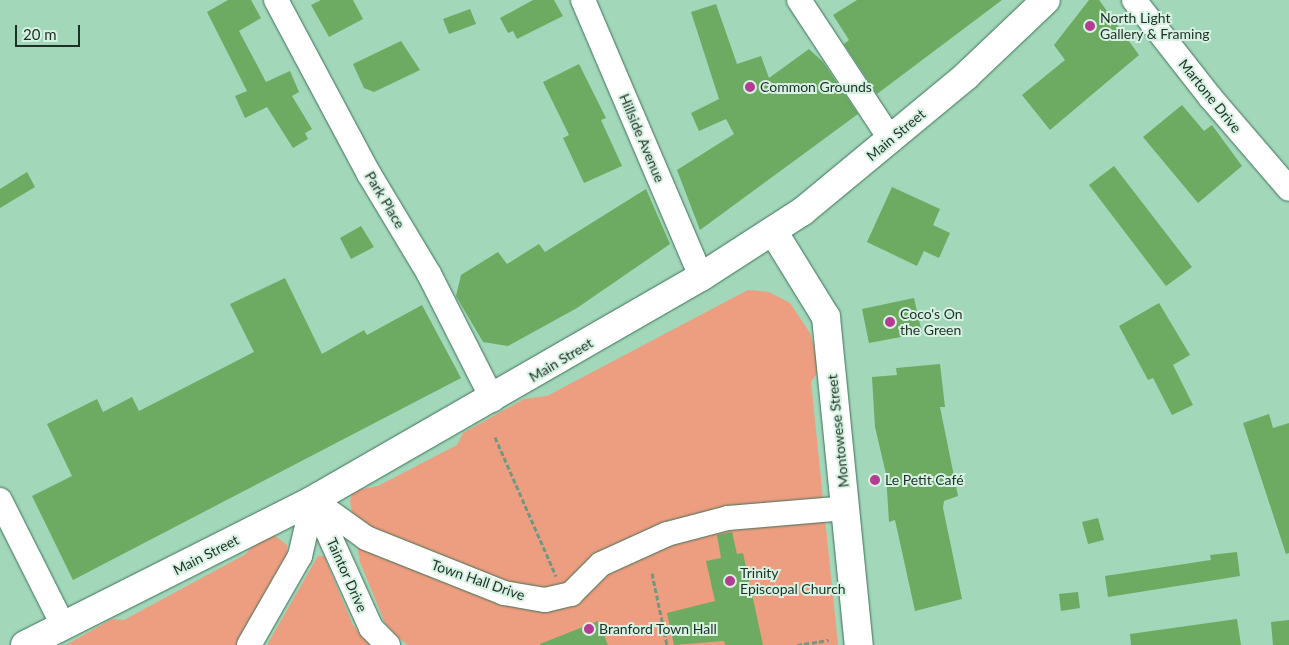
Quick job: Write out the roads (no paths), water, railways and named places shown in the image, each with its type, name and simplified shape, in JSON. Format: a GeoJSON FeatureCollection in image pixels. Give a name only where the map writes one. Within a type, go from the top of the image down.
{"type":"FeatureCollection","features":[{"type":"Feature","properties":{"kind":"street","name":"Park Place"},"geometry":{"type":"LineString","coordinates":[[276,0],[369,174],[429,274],[493,400]]}},
{"type":"Feature","properties":{"kind":"street","name":"Hillside Avenue"},"geometry":{"type":"LineString","coordinates":[[583,0],[700,277]]}},
{"type":"Feature","properties":{"kind":"street"},"geometry":{"type":"LineString","coordinates":[[799,0],[891,140]]}},
{"type":"Feature","properties":{"kind":"street","name":"Main Street"},"geometry":{"type":"LineString","coordinates":[[25,645],[314,500],[493,400],[700,277],[773,231],[891,140],[1046,0]]}},
{"type":"Feature","properties":{"kind":"street","name":"Martone Drive"},"geometry":{"type":"LineString","coordinates":[[1134,0],[1210,98],[1289,189]]}},
{"type":"Feature","properties":{"kind":"street","name":"Montowese Street"},"geometry":{"type":"LineString","coordinates":[[773,231],[826,317],[859,645]]}},
{"type":"Feature","properties":{"kind":"street"},"geometry":{"type":"LineString","coordinates":[[0,500],[64,627]]}},
{"type":"Feature","properties":{"kind":"street"},"geometry":{"type":"LineString","coordinates":[[249,645],[300,556],[314,500]]}},
{"type":"Feature","properties":{"kind":"street","name":"Town Hall Drive"},"geometry":{"type":"LineString","coordinates":[[314,500],[366,538],[504,593],[545,600],[571,594],[601,564],[667,534],[722,519],[846,508]]}},
{"type":"Feature","properties":{"kind":"street","name":"Taintor Drive"},"geometry":{"type":"LineString","coordinates":[[314,500],[371,628],[388,645]]}},
{"type":"Feature","properties":{"kind":"place","name":"North Light Gallery & Framing"},"geometry":{"type":"Point","coordinates":[1090,26]}},
{"type":"Feature","properties":{"kind":"place","name":"Common Grounds"},"geometry":{"type":"Point","coordinates":[750,87]}},
{"type":"Feature","properties":{"kind":"place","name":"Coco's On the Green"},"geometry":{"type":"Point","coordinates":[890,322]}},
{"type":"Feature","properties":{"kind":"place","name":"Le Petit Café"},"geometry":{"type":"Point","coordinates":[875,480]}},
{"type":"Feature","properties":{"kind":"place","name":"Trinity Episcopal Church"},"geometry":{"type":"Point","coordinates":[730,581]}},
{"type":"Feature","properties":{"kind":"place","name":"Branford Town Hall"},"geometry":{"type":"Point","coordinates":[589,629]}}]}
